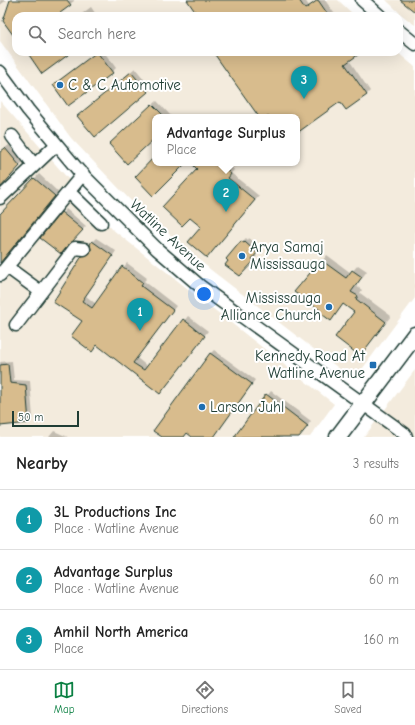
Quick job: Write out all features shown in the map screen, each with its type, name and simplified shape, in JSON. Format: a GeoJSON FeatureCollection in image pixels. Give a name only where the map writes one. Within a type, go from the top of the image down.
{"type":"FeatureCollection","features":[{"type":"Feature","properties":{"kind":"main road"},"geometry":{"type":"LineString","coordinates":[[338,437],[415,335]]}},
{"type":"Feature","properties":{"kind":"street"},"geometry":{"type":"LineString","coordinates":[[362,0],[376,12]]}},
{"type":"Feature","properties":{"kind":"street"},"geometry":{"type":"LineString","coordinates":[[403,34],[415,44]]}},
{"type":"Feature","properties":{"kind":"street","name":"Watline Avenue"},"geometry":{"type":"LineString","coordinates":[[0,72],[28,110],[56,144],[83,174],[157,249],[200,286],[405,434],[406,437]]}},
{"type":"Feature","properties":{"kind":"street"},"geometry":{"type":"LineString","coordinates":[[12,136],[34,165]]}},
{"type":"Feature","properties":{"kind":"street"},"geometry":{"type":"LineString","coordinates":[[0,198],[56,144]]}},
{"type":"Feature","properties":{"kind":"street"},"geometry":{"type":"LineString","coordinates":[[41,292],[3,271],[83,174]]}},
{"type":"Feature","properties":{"kind":"street"},"geometry":{"type":"LineString","coordinates":[[69,192],[101,223]]}},
{"type":"Feature","properties":{"kind":"street"},"geometry":{"type":"LineString","coordinates":[[16,325],[75,248],[84,249]]}},
{"type":"Feature","properties":{"kind":"shaded area"},"geometry":{"type":"Polygon","coordinates":[[[0,0],[338,0],[351,12],[12,12],[12,56],[402,56],[415,67],[415,298],[357,376],[350,377],[211,270],[132,202],[71,138],[0,41],[0,0]]]}},
{"type":"Feature","properties":{"kind":"shaded area"},"geometry":{"type":"Polygon","coordinates":[[[386,0],[415,0],[415,25],[403,16],[403,12],[399,12],[386,0]]]}},
{"type":"Feature","properties":{"kind":"shaded area"},"geometry":{"type":"Polygon","coordinates":[[[0,101],[112,229],[334,404],[310,437],[0,437],[0,101]]]}},
{"type":"Feature","properties":{"kind":"shaded area"},"geometry":{"type":"Polygon","coordinates":[[[415,370],[415,437],[364,437],[415,370]]]}},
{"type":"Feature","properties":{"kind":"building"},"geometry":{"type":"Polygon","coordinates":[[[10,0],[67,0],[71,5],[61,12],[12,12],[12,33],[3,21],[10,0]]]}},
{"type":"Feature","properties":{"kind":"building"},"geometry":{"type":"Polygon","coordinates":[[[187,0],[299,0],[305,9],[318,0],[326,12],[195,12],[187,0]]]}},
{"type":"Feature","properties":{"kind":"building"},"geometry":{"type":"Polygon","coordinates":[[[400,0],[415,0],[415,12],[400,0]]]}},
{"type":"Feature","properties":{"kind":"building"},"geometry":{"type":"Polygon","coordinates":[[[30,56],[67,56],[42,74],[30,56]]]}},
{"type":"Feature","properties":{"kind":"building"},"geometry":{"type":"Polygon","coordinates":[[[92,56],[100,56],[113,73],[68,106],[53,85],[92,56]]]}},
{"type":"Feature","properties":{"kind":"building"},"geometry":{"type":"Polygon","coordinates":[[[216,56],[356,56],[345,64],[367,95],[346,110],[340,102],[300,131],[300,114],[257,114],[216,56]]]}},
{"type":"Feature","properties":{"kind":"building"},"geometry":{"type":"Polygon","coordinates":[[[131,72],[148,92],[95,137],[77,116],[131,72]]]}},
{"type":"Feature","properties":{"kind":"building"},"geometry":{"type":"Polygon","coordinates":[[[152,104],[162,114],[152,114],[152,141],[127,164],[109,144],[152,104]]]}},
{"type":"Feature","properties":{"kind":"building"},"geometry":{"type":"Polygon","coordinates":[[[5,148],[20,166],[0,188],[0,152],[5,148]]]}},
{"type":"Feature","properties":{"kind":"building"},"geometry":{"type":"Polygon","coordinates":[[[152,159],[152,166],[183,166],[153,196],[135,177],[152,159]]]}},
{"type":"Feature","properties":{"kind":"building"},"geometry":{"type":"Polygon","coordinates":[[[194,166],[222,166],[231,174],[228,178],[255,200],[207,258],[188,242],[201,227],[190,218],[182,226],[162,207],[197,169],[194,166]]]}},
{"type":"Feature","properties":{"kind":"building"},"geometry":{"type":"Polygon","coordinates":[[[34,178],[55,196],[0,263],[0,214],[34,178]]]}},
{"type":"Feature","properties":{"kind":"building"},"geometry":{"type":"Polygon","coordinates":[[[61,212],[83,230],[61,254],[40,238],[61,212]]]}},
{"type":"Feature","properties":{"kind":"building"},"geometry":{"type":"Polygon","coordinates":[[[92,241],[113,256],[82,301],[92,308],[122,266],[143,283],[141,286],[173,310],[133,363],[144,370],[183,319],[205,336],[160,394],[97,345],[92,352],[71,336],[82,321],[53,302],[82,256],[90,253],[90,244],[92,241]]]}},
{"type":"Feature","properties":{"kind":"building","name":"Arya Samaj Mississauga"},"geometry":{"type":"Polygon","coordinates":[[[241,241],[244,243],[245,242],[257,253],[252,259],[254,261],[240,276],[225,265],[228,261],[226,259],[241,241]]]}},
{"type":"Feature","properties":{"kind":"building","name":"Mississauga Alliance Church"},"geometry":{"type":"Polygon","coordinates":[[[321,260],[346,278],[352,270],[362,277],[351,292],[358,296],[356,299],[386,322],[360,356],[335,337],[354,312],[343,304],[331,321],[319,312],[320,310],[294,292],[321,260]]]}},
{"type":"Feature","properties":{"kind":"building","name":"Larson Juhl"},"geometry":{"type":"Polygon","coordinates":[[[210,353],[252,384],[214,437],[192,437],[187,433],[184,437],[162,437],[153,431],[210,353]]]}},
{"type":"Feature","properties":{"kind":"building"},"geometry":{"type":"Polygon","coordinates":[[[8,364],[10,383],[26,385],[29,423],[0,426],[0,365],[8,364]]]}},
{"type":"Feature","properties":{"kind":"building"},"geometry":{"type":"Polygon","coordinates":[[[266,394],[308,426],[299,437],[234,437],[266,394]]]}},
{"type":"Feature","properties":{"kind":"place","name":"C & C Automotive"},"geometry":{"type":"Point","coordinates":[60,85]}},
{"type":"Feature","properties":{"kind":"place","name":"Amhil North America"},"geometry":{"type":"Point","coordinates":[304,99]}},
{"type":"Feature","properties":{"kind":"place","name":"Advantage Surplus"},"geometry":{"type":"Point","coordinates":[226,212]}},
{"type":"Feature","properties":{"kind":"place","name":"Arya Samaj Mississauga"},"geometry":{"type":"Point","coordinates":[242,256]}},
{"type":"Feature","properties":{"kind":"place","name":"Mississauga Alliance Church"},"geometry":{"type":"Point","coordinates":[329,307]}},
{"type":"Feature","properties":{"kind":"place","name":"3L Productions Inc"},"geometry":{"type":"Point","coordinates":[140,331]}},
{"type":"Feature","properties":{"kind":"place","name":"Kennedy Road At Watline Avenue"},"geometry":{"type":"Point","coordinates":[373,365]}},
{"type":"Feature","properties":{"kind":"place","name":"Larson Juhl"},"geometry":{"type":"Point","coordinates":[202,407]}}]}
